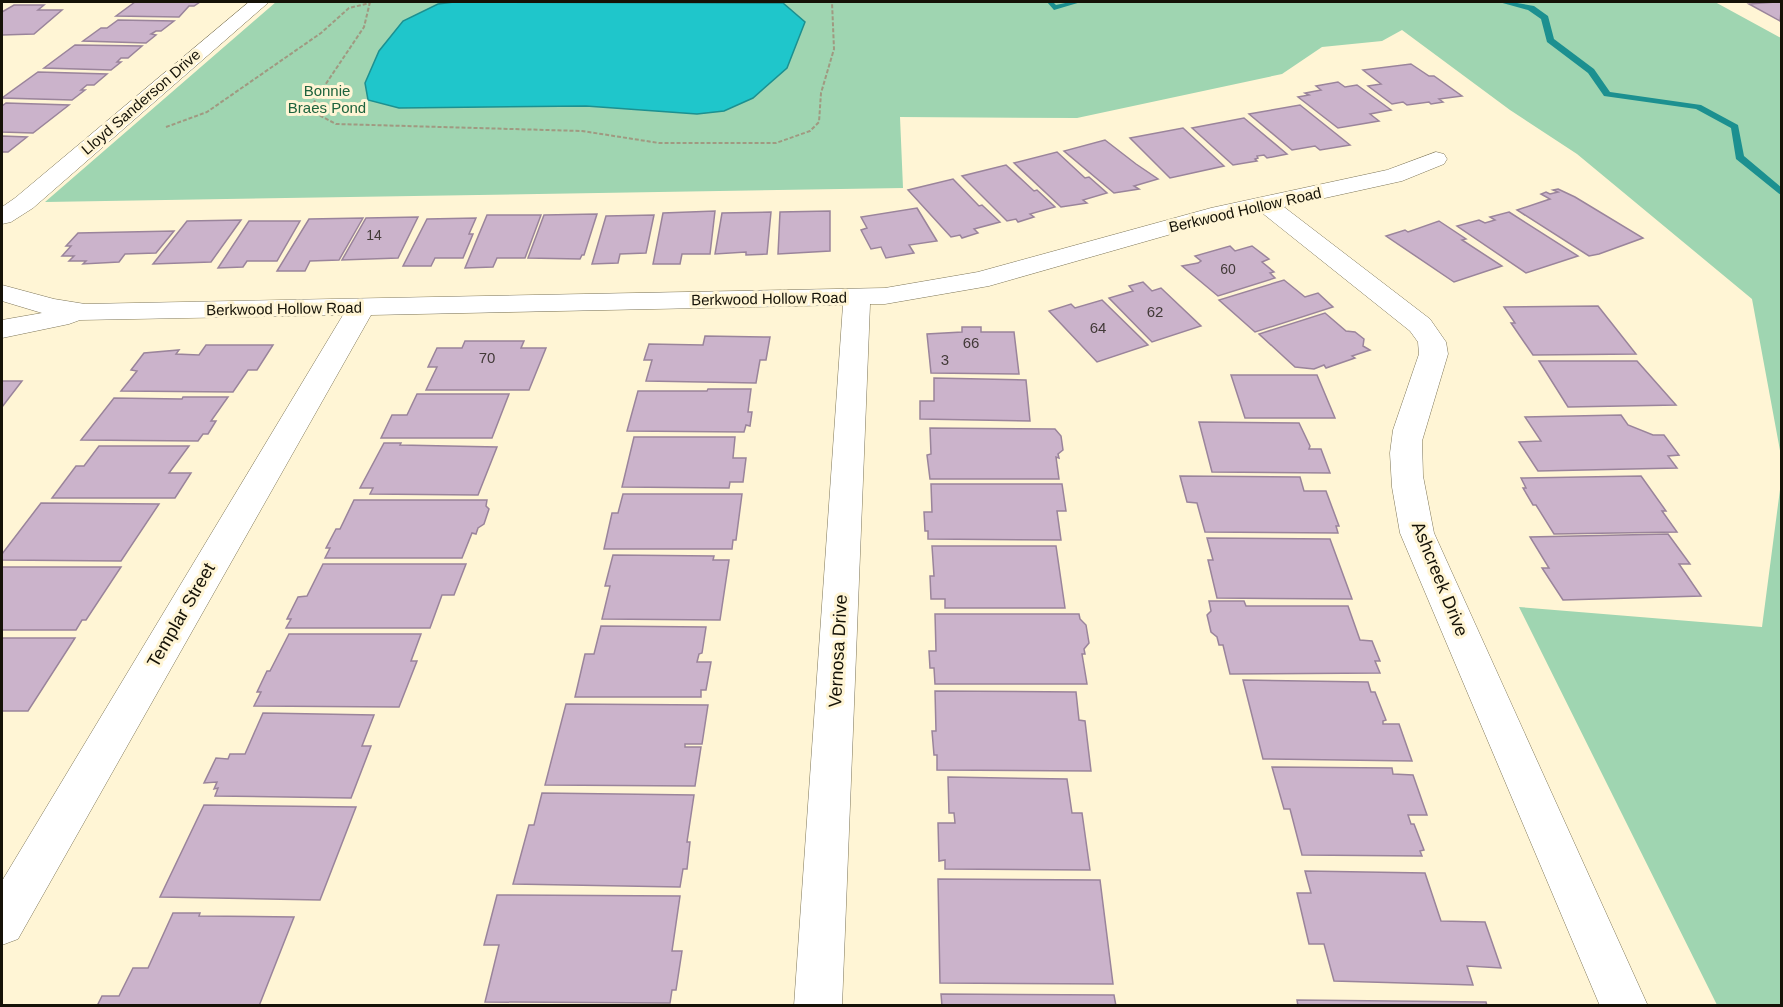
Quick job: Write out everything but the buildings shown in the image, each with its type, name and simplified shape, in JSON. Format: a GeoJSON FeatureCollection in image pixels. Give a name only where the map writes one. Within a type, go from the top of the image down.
{"type":"FeatureCollection","features":[{"type":"Feature","properties":{"kind":"street","name":"Lloyd Sanderson Drive"},"geometry":{"type":"LineString","coordinates":[[2,217],[24,202],[260,2]]}},
{"type":"Feature","properties":{"kind":"street","name":"Berkwood Hollow Road"},"geometry":{"type":"LineString","coordinates":[[2,293],[52,307],[85,312],[856,297],[919,292],[980,280],[1220,213],[1394,176],[1436,159]]}},
{"type":"Feature","properties":{"kind":"street","name":"Lloyd Sanderson Drive"},"geometry":{"type":"LineString","coordinates":[[2,232],[24,202]]}},
{"type":"Feature","properties":{"kind":"street","name":"Ashcreek Drive"},"geometry":{"type":"LineString","coordinates":[[1266,204],[1420,325],[1432,343],[1434,356],[1407,426],[1405,445],[1405,475],[1417,533],[1624,1005]]}},
{"type":"Feature","properties":{"kind":"street","name":"Vernosa Drive"},"geometry":{"type":"LineString","coordinates":[[818,1005],[856,297]]}},
{"type":"Feature","properties":{"kind":"street","name":"Templar Street"},"geometry":{"type":"LineString","coordinates":[[2,923],[361,308]]}},
{"type":"Feature","properties":{"kind":"street","name":"Berkwood Hollow Road"},"geometry":{"type":"LineString","coordinates":[[2,329],[85,312]]}},
{"type":"Feature","properties":{"kind":"path"},"geometry":{"type":"LineString","coordinates":[[370,2],[364,27],[315,100],[313,108],[316,114],[324,120],[352,125],[572,131],[660,143],[756,144],[795,138],[810,131],[819,122],[818,106],[821,87],[834,48],[832,2]]}},
{"type":"Feature","properties":{"kind":"path"},"geometry":{"type":"LineString","coordinates":[[166,126],[207,112],[321,33],[350,8],[370,2]]}},
{"type":"Feature","properties":{"kind":"green space","name":"Bonnie Braes Pond"},"geometry":{"type":"Polygon","coordinates":[[[276,2],[1715,2],[1781,38],[1781,456],[1752,299],[1577,154],[1510,110],[1402,30],[1382,41],[1322,47],[1282,74],[1077,118],[900,117],[903,188],[45,202],[276,2]]]}},
{"type":"Feature","properties":{"kind":"green space"},"geometry":{"type":"Polygon","coordinates":[[[1781,482],[1781,1005],[1717,1005],[1519,607],[1762,627],[1781,482]]]}},
{"type":"Feature","properties":{"kind":"water"},"geometry":{"type":"Polygon","coordinates":[[[454,2],[783,3],[805,22],[787,68],[753,98],[724,111],[697,114],[586,106],[399,108],[368,100],[365,83],[379,51],[403,21],[438,4],[454,2]]]}},
{"type":"Feature","properties":{"kind":"waterway"},"geometry":{"type":"LineString","coordinates":[[1050,2],[1054,8],[1077,2]]}},
{"type":"Feature","properties":{"kind":"waterway"},"geometry":{"type":"LineString","coordinates":[[1503,2],[1531,8],[1545,18],[1550,40],[1591,71],[1607,94],[1698,107],[1735,127],[1739,157],[1782,193]]}}]}
